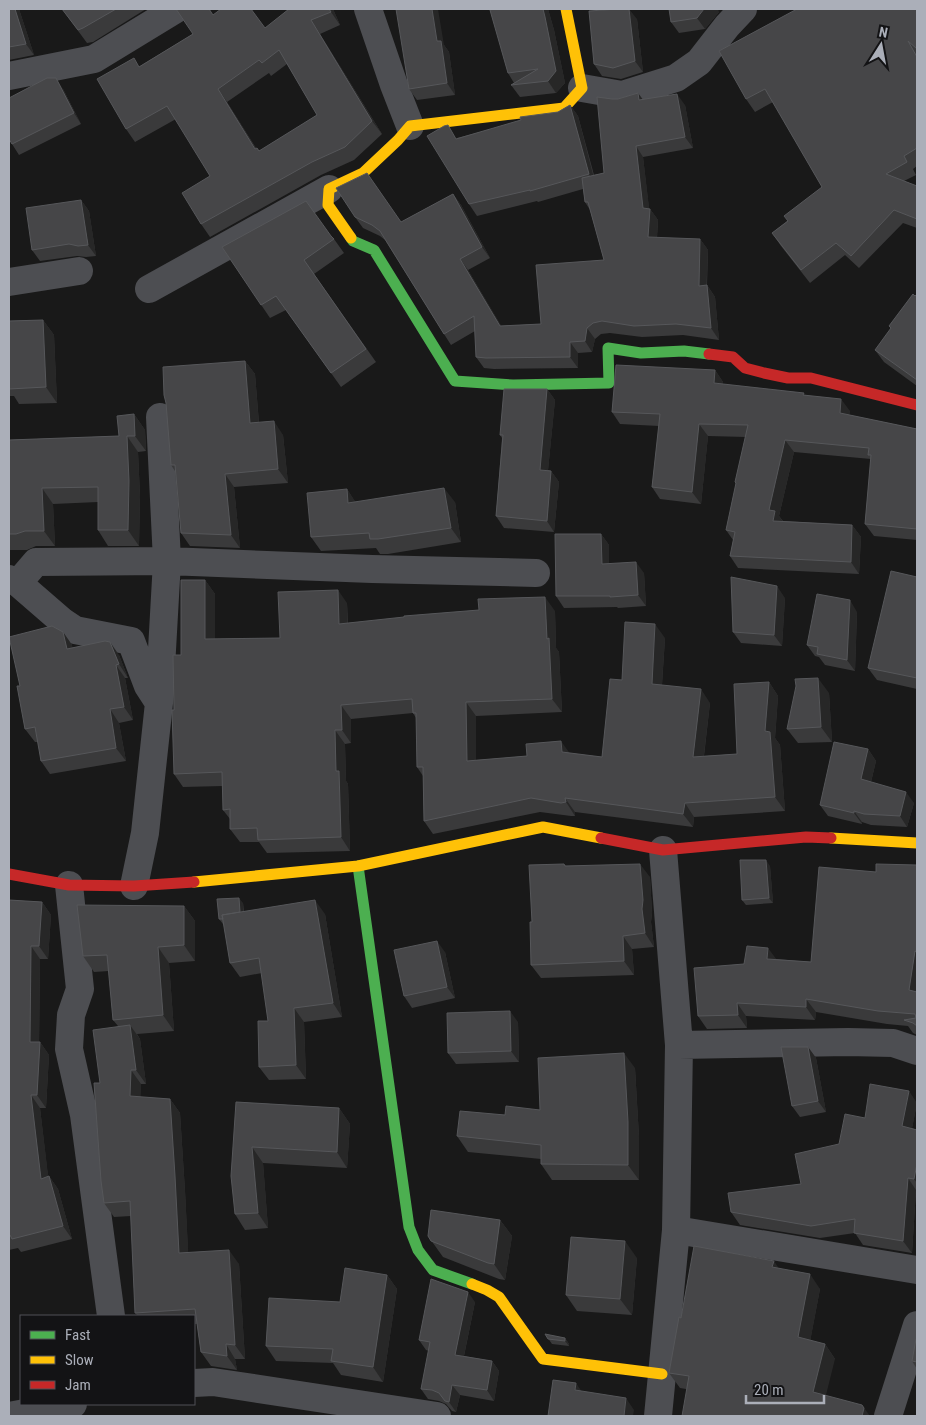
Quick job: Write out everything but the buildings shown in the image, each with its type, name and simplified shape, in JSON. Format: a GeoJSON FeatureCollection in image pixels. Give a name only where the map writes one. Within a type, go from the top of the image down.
{"type":"FeatureCollection","features":[{"type":"Feature","properties":{"kind":"street"},"geometry":{"type":"LineString","coordinates":[[9,76],[94,59],[176,9]]}},
{"type":"Feature","properties":{"kind":"street"},"geometry":{"type":"LineString","coordinates":[[368,9],[410,126]]}},
{"type":"Feature","properties":{"kind":"street"},"geometry":{"type":"LineString","coordinates":[[566,9],[582,88]]}},
{"type":"Feature","properties":{"kind":"street"},"geometry":{"type":"LineString","coordinates":[[582,88],[622,95],[676,78],[699,62],[743,9]]}},
{"type":"Feature","properties":{"kind":"street"},"geometry":{"type":"LineString","coordinates":[[149,288],[363,172],[398,140],[410,126],[564,108],[582,88]]}},
{"type":"Feature","properties":{"kind":"street"},"geometry":{"type":"LineString","coordinates":[[329,189],[328,206],[353,241],[374,250],[455,381],[479,385],[609,383],[608,348],[641,353],[684,351],[732,357],[745,368],[764,373],[788,378],[811,378],[917,405]]}},
{"type":"Feature","properties":{"kind":"street"},"geometry":{"type":"LineString","coordinates":[[9,282],[79,271]]}},
{"type":"Feature","properties":{"kind":"street"},"geometry":{"type":"LineString","coordinates":[[134,886],[145,833],[159,703],[167,561],[160,417]]}},
{"type":"Feature","properties":{"kind":"street"},"geometry":{"type":"LineString","coordinates":[[159,703],[148,686],[132,641],[75,630],[14,581],[36,562],[167,561],[536,573]]}},
{"type":"Feature","properties":{"kind":"street"},"geometry":{"type":"LineString","coordinates":[[9,874],[69,885],[134,886],[170,884],[358,866],[543,827],[663,850],[806,837],[917,843]]}},
{"type":"Feature","properties":{"kind":"street"},"geometry":{"type":"LineString","coordinates":[[658,1416],[676,1230],[679,1046],[663,850]]}},
{"type":"Feature","properties":{"kind":"street"},"geometry":{"type":"LineString","coordinates":[[358,866],[409,1227],[418,1250],[433,1270],[487,1290],[499,1297],[543,1359],[662,1374]]}},
{"type":"Feature","properties":{"kind":"street"},"geometry":{"type":"LineString","coordinates":[[69,885],[80,989],[71,1015],[69,1050],[84,1115],[110,1315]]}},
{"type":"Feature","properties":{"kind":"street"},"geometry":{"type":"LineString","coordinates":[[679,1046],[848,1042],[893,1043],[917,1051]]}},
{"type":"Feature","properties":{"kind":"street"},"geometry":{"type":"LineString","coordinates":[[676,1230],[917,1270]]}},
{"type":"Feature","properties":{"kind":"street"},"geometry":{"type":"LineString","coordinates":[[888,1416],[917,1325]]}},
{"type":"Feature","properties":{"kind":"street"},"geometry":{"type":"LineString","coordinates":[[195,1383],[213,1382],[437,1416]]}},
{"type":"Feature","properties":{"kind":"street"},"geometry":{"type":"LineString","coordinates":[[9,1416],[68,1405]]}},
{"type":"Feature","properties":{"kind":"traffic: fast"},"geometry":{"type":"LineString","coordinates":[[351,238],[353,241],[374,250],[455,381],[513,385],[609,383],[608,348],[641,353],[684,351],[709,354]]}},
{"type":"Feature","properties":{"kind":"traffic: fast"},"geometry":{"type":"LineString","coordinates":[[358,866],[409,1227],[418,1250],[433,1270],[472,1284]]}},
{"type":"Feature","properties":{"kind":"traffic: slow"},"geometry":{"type":"LineString","coordinates":[[351,238],[328,205],[329,189],[363,173],[410,126],[564,108],[582,88],[566,9]]}},
{"type":"Feature","properties":{"kind":"traffic: slow"},"geometry":{"type":"LineString","coordinates":[[194,882],[358,866],[543,827],[601,838]]}},
{"type":"Feature","properties":{"kind":"traffic: slow"},"geometry":{"type":"LineString","coordinates":[[831,838],[917,843]]}},
{"type":"Feature","properties":{"kind":"traffic: slow"},"geometry":{"type":"LineString","coordinates":[[472,1284],[499,1297],[543,1359],[662,1374]]}},
{"type":"Feature","properties":{"kind":"traffic: jam"},"geometry":{"type":"LineString","coordinates":[[709,354],[733,357],[745,368],[764,373],[788,378],[811,378],[917,405]]}},
{"type":"Feature","properties":{"kind":"traffic: jam"},"geometry":{"type":"LineString","coordinates":[[601,838],[663,850],[806,837],[831,838]]}},
{"type":"Feature","properties":{"kind":"traffic: jam"},"geometry":{"type":"LineString","coordinates":[[9,874],[69,885],[134,886],[194,882]]}}]}
